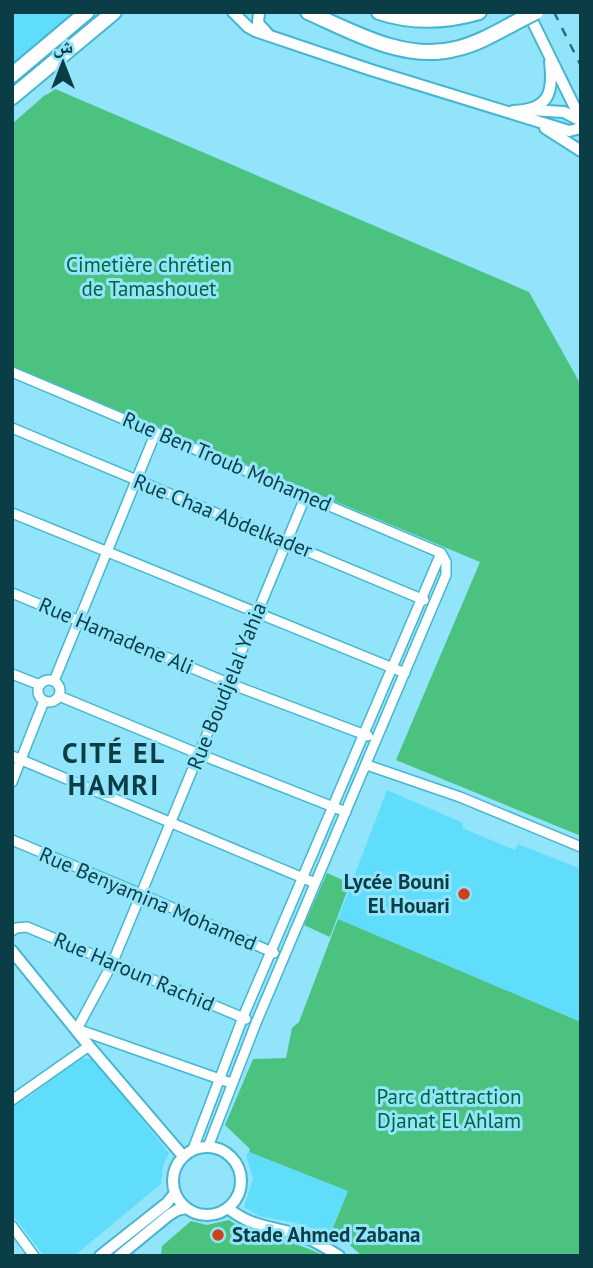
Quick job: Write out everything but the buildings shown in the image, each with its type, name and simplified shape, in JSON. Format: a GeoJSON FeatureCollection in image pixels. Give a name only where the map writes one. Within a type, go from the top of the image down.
{"type":"FeatureCollection","features":[{"type":"Feature","properties":{"kind":"main road"},"geometry":{"type":"LineString","coordinates":[[12,75],[87,12]]}},
{"type":"Feature","properties":{"kind":"main road"},"geometry":{"type":"LineString","coordinates":[[12,97],[114,12]]}},
{"type":"Feature","properties":{"kind":"main road"},"geometry":{"type":"LineString","coordinates":[[308,12],[373,40],[406,49],[434,52],[470,45],[536,12]]}},
{"type":"Feature","properties":{"kind":"main road"},"geometry":{"type":"LineString","coordinates":[[379,12],[401,19],[479,12]]}},
{"type":"Feature","properties":{"kind":"street"},"geometry":{"type":"LineString","coordinates":[[233,12],[248,27],[371,70],[569,131],[581,128]]}},
{"type":"Feature","properties":{"kind":"street"},"geometry":{"type":"LineString","coordinates":[[259,12],[258,23],[270,35]]}},
{"type":"Feature","properties":{"kind":"street"},"geometry":{"type":"LineString","coordinates":[[524,16],[548,51],[581,121]]}},
{"type":"Feature","properties":{"kind":"street"},"geometry":{"type":"LineString","coordinates":[[523,110],[540,105],[550,94],[552,78],[548,51]]}},
{"type":"Feature","properties":{"kind":"street"},"geometry":{"type":"LineString","coordinates":[[507,111],[564,112],[581,121]]}},
{"type":"Feature","properties":{"kind":"street"},"geometry":{"type":"LineString","coordinates":[[507,111],[543,127],[581,151]]}},
{"type":"Feature","properties":{"kind":"street","name":"Rue Ben Troub Mohamed"},"geometry":{"type":"LineString","coordinates":[[12,372],[441,553]]}},
{"type":"Feature","properties":{"kind":"street","name":"Rue Chaa Abdelkader"},"geometry":{"type":"LineString","coordinates":[[12,428],[435,604]]}},
{"type":"Feature","properties":{"kind":"street"},"geometry":{"type":"LineString","coordinates":[[54,681],[156,432]]}},
{"type":"Feature","properties":{"kind":"street","name":"Rue Boudjelal Yahia"},"geometry":{"type":"LineString","coordinates":[[77,1029],[112,964],[306,495]]}},
{"type":"Feature","properties":{"kind":"street"},"geometry":{"type":"LineString","coordinates":[[12,513],[405,673]]}},
{"type":"Feature","properties":{"kind":"street"},"geometry":{"type":"LineString","coordinates":[[193,1149],[243,1017],[441,553]]}},
{"type":"Feature","properties":{"kind":"street"},"geometry":{"type":"LineString","coordinates":[[208,1147],[256,1023],[435,604],[446,575],[446,562],[441,553]]}},
{"type":"Feature","properties":{"kind":"street","name":"Rue Hamadene Ali"},"geometry":{"type":"LineString","coordinates":[[12,593],[228,683],[377,740]]}},
{"type":"Feature","properties":{"kind":"street"},"geometry":{"type":"LineString","coordinates":[[12,674],[40,685]]}},
{"type":"Feature","properties":{"kind":"street"},"geometry":{"type":"LineString","coordinates":[[47,680],[54,681],[59,686],[59,696],[53,702],[44,701],[38,695],[40,685],[47,680]]}},
{"type":"Feature","properties":{"kind":"street"},"geometry":{"type":"LineString","coordinates":[[59,696],[346,812]]}},
{"type":"Feature","properties":{"kind":"street"},"geometry":{"type":"LineString","coordinates":[[12,782],[17,758],[44,701]]}},
{"type":"Feature","properties":{"kind":"street"},"geometry":{"type":"LineString","coordinates":[[17,758],[315,883]]}},
{"type":"Feature","properties":{"kind":"street"},"geometry":{"type":"LineString","coordinates":[[367,765],[460,797],[581,847]]}},
{"type":"Feature","properties":{"kind":"street","name":"Rue Benyamina Mohamed"},"geometry":{"type":"LineString","coordinates":[[12,840],[284,957]]}},
{"type":"Feature","properties":{"kind":"street","name":"Rue Haroun Rachid"},"geometry":{"type":"LineString","coordinates":[[12,931],[27,927],[256,1023]]}},
{"type":"Feature","properties":{"kind":"street"},"geometry":{"type":"LineString","coordinates":[[12,951],[183,1156]]}},
{"type":"Feature","properties":{"kind":"street"},"geometry":{"type":"LineString","coordinates":[[77,1029],[231,1083]]}},
{"type":"Feature","properties":{"kind":"street"},"geometry":{"type":"LineString","coordinates":[[14,1096],[89,1046]]}},
{"type":"Feature","properties":{"kind":"street"},"geometry":{"type":"LineString","coordinates":[[208,1147],[223,1151],[235,1162],[240,1172],[241,1184],[237,1197],[228,1208],[213,1215],[196,1214],[186,1208],[175,1193],[172,1180],[175,1168],[183,1156],[193,1149],[208,1147]]}},
{"type":"Feature","properties":{"kind":"street"},"geometry":{"type":"LineString","coordinates":[[100,1256],[167,1203],[175,1193]]}},
{"type":"Feature","properties":{"kind":"street"},"geometry":{"type":"LineString","coordinates":[[120,1256],[169,1215],[186,1208]]}},
{"type":"Feature","properties":{"kind":"street"},"geometry":{"type":"LineString","coordinates":[[228,1208],[240,1218],[264,1228],[303,1236],[339,1256]]}},
{"type":"Feature","properties":{"kind":"street"},"geometry":{"type":"LineString","coordinates":[[12,1226],[34,1256]]}},
{"type":"Feature","properties":{"kind":"shaded area"},"geometry":{"type":"Polygon","coordinates":[[[12,12],[79,12],[12,67],[12,12]]]}},
{"type":"Feature","properties":{"kind":"shaded area","name":"Lycée Bouni El Houari"},"geometry":{"type":"Polygon","coordinates":[[[387,790],[463,823],[462,828],[515,850],[518,844],[581,869],[581,1022],[338,919],[387,790]]]}},
{"type":"Feature","properties":{"kind":"shaded area"},"geometry":{"type":"Polygon","coordinates":[[[81,1058],[93,1059],[169,1153],[163,1166],[161,1184],[74,1256],[44,1256],[12,1214],[12,1105],[21,1098],[24,1100],[81,1058]]]}},
{"type":"Feature","properties":{"kind":"shaded area"},"geometry":{"type":"Polygon","coordinates":[[[249,1152],[348,1191],[329,1235],[301,1224],[259,1216],[244,1207],[253,1179],[246,1155],[249,1152]]]}},
{"type":"Feature","properties":{"kind":"green space","name":"Cimetière chrétien de Tamashouet"},"geometry":{"type":"Polygon","coordinates":[[[53,88],[529,292],[581,385],[581,836],[396,760],[480,562],[12,366],[12,124],[53,88]]]}},
{"type":"Feature","properties":{"kind":"green space"},"geometry":{"type":"Polygon","coordinates":[[[327,873],[350,883],[330,937],[304,925],[327,873]]]}},
{"type":"Feature","properties":{"kind":"green space","name":"Parc d'attraction Djanat El Ahlam"},"geometry":{"type":"Polygon","coordinates":[[[338,919],[581,1022],[581,1256],[362,1256],[331,1232],[348,1191],[249,1152],[250,1149],[225,1125],[253,1059],[286,1058],[292,1028],[299,1022],[338,919]]]}},
{"type":"Feature","properties":{"kind":"green space","name":"Stade Ahmed Zabana"},"geometry":{"type":"Polygon","coordinates":[[[229,1220],[251,1232],[324,1256],[161,1256],[162,1246],[191,1221],[207,1225],[229,1220]]]}},
{"type":"Feature","properties":{"kind":"railway"},"geometry":{"type":"LineString","coordinates":[[554,12],[581,66]]}},
{"type":"Feature","properties":{"kind":"place","name":"Lycée Bouni El Houari"},"geometry":{"type":"Point","coordinates":[464,894]}},
{"type":"Feature","properties":{"kind":"place","name":"Stade Ahmed Zabana"},"geometry":{"type":"Point","coordinates":[218,1235]}},
{"type":"Feature","properties":{"kind":"district","name":"CITÉ EL HAMRI"},"geometry":{"type":"Point","coordinates":[114,769]}}]}
